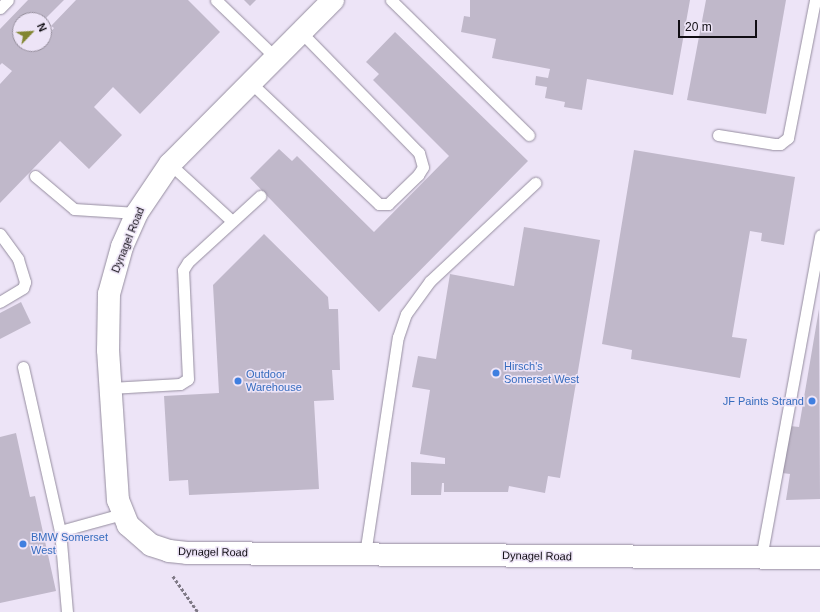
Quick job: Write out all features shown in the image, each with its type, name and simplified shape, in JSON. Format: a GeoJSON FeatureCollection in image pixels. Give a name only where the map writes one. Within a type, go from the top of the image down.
{"type":"FeatureCollection","features":[{"type":"Feature","properties":{"kind":"street","name":"Dynagel Road"},"geometry":{"type":"LineString","coordinates":[[333,0],[170,164],[137,213],[122,247],[108,294],[110,388],[118,500],[122,514],[140,538],[151,545],[169,552],[820,558]]}},
{"type":"Feature","properties":{"kind":"lane"},"geometry":{"type":"LineString","coordinates":[[0,8],[8,0]]}},
{"type":"Feature","properties":{"kind":"lane"},"geometry":{"type":"LineString","coordinates":[[216,0],[276,58]]}},
{"type":"Feature","properties":{"kind":"lane"},"geometry":{"type":"LineString","coordinates":[[391,0],[529,135]]}},
{"type":"Feature","properties":{"kind":"lane"},"geometry":{"type":"LineString","coordinates":[[718,135],[774,144],[780,144],[788,138],[815,0]]}},
{"type":"Feature","properties":{"kind":"lane"},"geometry":{"type":"LineString","coordinates":[[250,83],[379,204],[388,204],[418,175],[423,167],[419,153],[301,32]]}},
{"type":"Feature","properties":{"kind":"lane"},"geometry":{"type":"LineString","coordinates":[[170,164],[232,220]]}},
{"type":"Feature","properties":{"kind":"lane"},"geometry":{"type":"LineString","coordinates":[[35,176],[74,209],[137,213]]}},
{"type":"Feature","properties":{"kind":"lane"},"geometry":{"type":"LineString","coordinates":[[365,554],[398,337],[406,314],[430,281],[535,183]]}},
{"type":"Feature","properties":{"kind":"lane"},"geometry":{"type":"LineString","coordinates":[[110,388],[180,384],[188,380],[183,270],[232,220],[260,196]]}},
{"type":"Feature","properties":{"kind":"lane"},"geometry":{"type":"LineString","coordinates":[[0,234],[18,259],[25,282],[23,288],[0,302]]}},
{"type":"Feature","properties":{"kind":"lane"},"geometry":{"type":"LineString","coordinates":[[761,558],[820,235]]}},
{"type":"Feature","properties":{"kind":"lane"},"geometry":{"type":"LineString","coordinates":[[23,367],[60,531],[67,612]]}},
{"type":"Feature","properties":{"kind":"lane"},"geometry":{"type":"LineString","coordinates":[[60,531],[122,514]]}},
{"type":"Feature","properties":{"kind":"path"},"geometry":{"type":"LineString","coordinates":[[169,552],[172,575],[198,612]]}},
{"type":"Feature","properties":{"kind":"building"},"geometry":{"type":"Polygon","coordinates":[[[28,0],[64,0],[52,12],[16,12],[28,0]]]}},
{"type":"Feature","properties":{"kind":"building"},"geometry":{"type":"Polygon","coordinates":[[[76,0],[188,0],[220,32],[140,114],[113,87],[94,107],[122,135],[89,169],[60,141],[0,203],[0,84],[12,71],[2,63],[0,65],[0,29],[12,17],[12,52],[52,52],[52,30],[54,28],[52,25],[76,0]]]}},
{"type":"Feature","properties":{"kind":"building"},"geometry":{"type":"Polygon","coordinates":[[[244,0],[256,0],[250,6],[244,0]]]}},
{"type":"Feature","properties":{"kind":"building"},"geometry":{"type":"Polygon","coordinates":[[[470,0],[690,0],[673,95],[587,79],[582,110],[564,107],[565,102],[545,98],[547,87],[535,85],[536,76],[548,78],[550,69],[492,58],[496,39],[461,32],[464,16],[470,17],[470,0]]]}},
{"type":"Feature","properties":{"kind":"building"},"geometry":{"type":"Polygon","coordinates":[[[706,0],[786,0],[766,114],[687,100],[706,0]]]}},
{"type":"Feature","properties":{"kind":"building"},"geometry":{"type":"Polygon","coordinates":[[[395,32],[528,161],[379,312],[250,178],[279,149],[292,161],[297,156],[374,232],[449,156],[373,80],[379,74],[366,62],[395,32]]]}},
{"type":"Feature","properties":{"kind":"building"},"geometry":{"type":"Polygon","coordinates":[[[634,150],[795,177],[784,245],[761,241],[762,233],[750,231],[732,337],[747,339],[740,378],[631,359],[632,350],[602,344],[634,150]]]}},
{"type":"Feature","properties":{"kind":"building","name":"Hirsch's Somerset West"},"geometry":{"type":"Polygon","coordinates":[[[524,227],[600,240],[560,478],[548,476],[545,493],[509,486],[508,492],[444,492],[444,483],[442,483],[441,495],[411,495],[411,462],[445,464],[445,458],[420,454],[430,390],[412,387],[418,356],[436,359],[450,274],[514,286],[524,227]]]}},
{"type":"Feature","properties":{"kind":"building"},"geometry":{"type":"Polygon","coordinates":[[[264,234],[328,297],[329,309],[338,309],[340,370],[332,370],[334,400],[314,401],[319,489],[189,495],[188,480],[169,481],[164,396],[219,393],[213,285],[264,234]]]}},
{"type":"Feature","properties":{"kind":"building"},"geometry":{"type":"Polygon","coordinates":[[[21,302],[31,323],[0,339],[0,313],[21,302]]]}},
{"type":"Feature","properties":{"kind":"building","name":"JF Paints Strand"},"geometry":{"type":"Polygon","coordinates":[[[819,309],[820,499],[786,500],[790,474],[782,473],[790,426],[799,427],[819,309]]]}},
{"type":"Feature","properties":{"kind":"building","name":"BMW Somerset West"},"geometry":{"type":"Polygon","coordinates":[[[16,433],[30,497],[35,496],[56,591],[0,603],[0,437],[16,433]]]}},
{"type":"Feature","properties":{"kind":"place","name":"Hirsch's Somerset West"},"geometry":{"type":"Point","coordinates":[496,373]}},
{"type":"Feature","properties":{"kind":"place","name":"Outdoor Warehouse"},"geometry":{"type":"Point","coordinates":[238,381]}},
{"type":"Feature","properties":{"kind":"place","name":"JF Paints Strand"},"geometry":{"type":"Point","coordinates":[812,401]}},
{"type":"Feature","properties":{"kind":"place","name":"BMW Somerset West"},"geometry":{"type":"Point","coordinates":[23,544]}}]}
